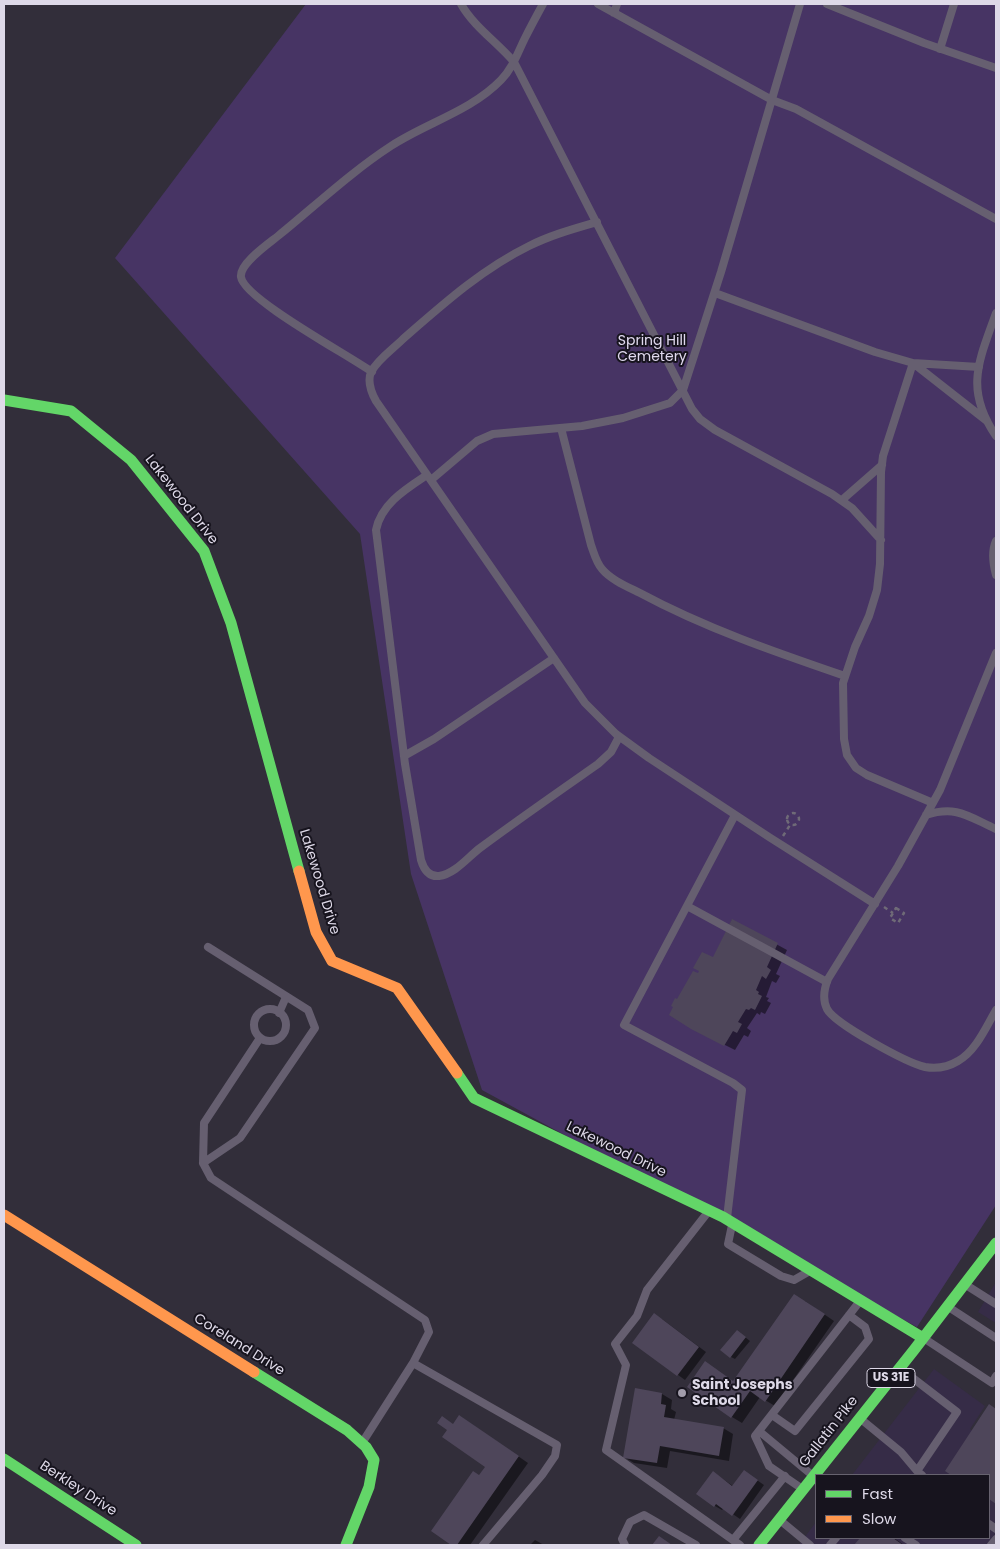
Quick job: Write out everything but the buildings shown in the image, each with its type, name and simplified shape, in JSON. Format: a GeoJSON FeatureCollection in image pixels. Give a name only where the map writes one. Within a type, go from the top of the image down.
{"type":"FeatureCollection","features":[{"type":"Feature","properties":{"kind":"street","name":"Lakewood Drive"},"geometry":{"type":"LineString","coordinates":[[4,400],[71,411],[131,460],[204,551],[231,623],[316,932],[332,961],[397,988],[474,1098],[730,1222],[923,1338]]}},
{"type":"Feature","properties":{"kind":"street","name":"Coreland Drive"},"geometry":{"type":"LineString","coordinates":[[4,1215],[339,1425],[362,1443],[374,1460],[369,1487],[346,1545]]}},
{"type":"Feature","properties":{"kind":"street","name":"Gallatin Pike"},"geometry":{"type":"LineString","coordinates":[[816,1474],[996,1243]]}},
{"type":"Feature","properties":{"kind":"street","name":"Berkley Drive"},"geometry":{"type":"LineString","coordinates":[[4,1459],[136,1545]]}},
{"type":"Feature","properties":{"kind":"street","name":"Gallatin Pike"},"geometry":{"type":"LineString","coordinates":[[758,1545],[814,1476]]}},
{"type":"Feature","properties":{"kind":"lane"},"geometry":{"type":"LineString","coordinates":[[461,4],[475,23],[503,48],[514,62],[692,409],[700,419],[715,430],[842,500],[852,508],[881,540]]}},
{"type":"Feature","properties":{"kind":"lane"},"geometry":{"type":"LineString","coordinates":[[372,372],[354,359],[303,329],[258,298],[242,281],[240,275],[242,269],[255,255],[391,146],[484,95],[500,81],[514,62],[543,4]]}},
{"type":"Feature","properties":{"kind":"lane"},"geometry":{"type":"LineString","coordinates":[[598,4],[772,100],[796,110],[996,219]]}},
{"type":"Feature","properties":{"kind":"lane"},"geometry":{"type":"LineString","coordinates":[[614,14],[617,4]]}},
{"type":"Feature","properties":{"kind":"lane"},"geometry":{"type":"LineString","coordinates":[[619,737],[611,752],[598,764],[479,849],[455,869],[440,876],[430,874],[423,867],[404,756],[376,530],[378,520],[385,510],[407,488],[429,477],[477,441],[493,434],[561,428],[623,418],[670,403],[683,390],[714,293],[800,4]]}},
{"type":"Feature","properties":{"kind":"lane"},"geometry":{"type":"LineString","coordinates":[[827,4],[940,49],[996,68]]}},
{"type":"Feature","properties":{"kind":"lane"},"geometry":{"type":"LineString","coordinates":[[940,49],[954,4]]}},
{"type":"Feature","properties":{"kind":"lane"},"geometry":{"type":"LineString","coordinates":[[597,222],[560,232],[505,259],[455,295],[423,321],[381,360],[372,372],[370,390],[585,703],[619,737],[735,815],[875,904]]}},
{"type":"Feature","properties":{"kind":"lane"},"geometry":{"type":"LineString","coordinates":[[714,293],[913,364],[978,367]]}},
{"type":"Feature","properties":{"kind":"lane"},"geometry":{"type":"LineString","coordinates":[[996,313],[978,367],[977,389],[981,408],[996,436]]}},
{"type":"Feature","properties":{"kind":"lane"},"geometry":{"type":"LineString","coordinates":[[913,364],[987,421]]}},
{"type":"Feature","properties":{"kind":"lane"},"geometry":{"type":"LineString","coordinates":[[913,364],[882,465],[881,540],[877,590],[869,616],[845,676],[842,693],[844,738],[847,755],[853,765],[867,774],[933,803]]}},
{"type":"Feature","properties":{"kind":"lane"},"geometry":{"type":"LineString","coordinates":[[561,428],[594,556],[603,570],[649,598],[703,623],[748,642],[845,676]]}},
{"type":"Feature","properties":{"kind":"lane"},"geometry":{"type":"LineString","coordinates":[[842,500],[882,465]]}},
{"type":"Feature","properties":{"kind":"lane"},"geometry":{"type":"LineString","coordinates":[[996,540],[993,557],[996,575]]}},
{"type":"Feature","properties":{"kind":"lane"},"geometry":{"type":"LineString","coordinates":[[996,653],[956,754],[933,803],[875,904],[827,982],[824,992],[825,1004],[834,1018],[905,1060],[926,1067],[947,1066],[965,1057],[977,1042],[996,1010]]}},
{"type":"Feature","properties":{"kind":"lane"},"geometry":{"type":"LineString","coordinates":[[404,756],[554,658]]}},
{"type":"Feature","properties":{"kind":"lane"},"geometry":{"type":"LineString","coordinates":[[926,815],[943,810],[954,810],[996,829]]}},
{"type":"Feature","properties":{"kind":"lane"},"geometry":{"type":"LineString","coordinates":[[735,815],[624,1025],[733,1083],[742,1090],[728,1244],[781,1276],[794,1280],[811,1271]]}},
{"type":"Feature","properties":{"kind":"lane"},"geometry":{"type":"LineString","coordinates":[[687,906],[827,982]]}},
{"type":"Feature","properties":{"kind":"lane"},"geometry":{"type":"LineString","coordinates":[[203,1163],[240,1138],[314,1028],[308,1010],[208,947]]}},
{"type":"Feature","properties":{"kind":"lane"},"geometry":{"type":"LineString","coordinates":[[279,1013],[286,997]]}},
{"type":"Feature","properties":{"kind":"lane"},"geometry":{"type":"LineString","coordinates":[[265,1010],[279,1013],[285,1022],[284,1032],[281,1037],[271,1041],[260,1038],[254,1025],[257,1016],[265,1010]]}},
{"type":"Feature","properties":{"kind":"lane"},"geometry":{"type":"LineString","coordinates":[[260,1038],[204,1123],[203,1163],[211,1178],[425,1320],[429,1332],[413,1363],[362,1443]]}},
{"type":"Feature","properties":{"kind":"lane"},"geometry":{"type":"LineString","coordinates":[[709,1211],[647,1290],[637,1316],[615,1344],[626,1365],[606,1450],[740,1545]]}},
{"type":"Feature","properties":{"kind":"lane"},"geometry":{"type":"LineString","coordinates":[[964,1284],[996,1304]]}},
{"type":"Feature","properties":{"kind":"lane"},"geometry":{"type":"LineString","coordinates":[[803,1490],[769,1466],[755,1436],[861,1301]]}},
{"type":"Feature","properties":{"kind":"lane"},"geometry":{"type":"LineString","coordinates":[[947,1306],[996,1338]]}},
{"type":"Feature","properties":{"kind":"lane"},"geometry":{"type":"LineString","coordinates":[[772,1415],[795,1430],[869,1339],[865,1327],[849,1315]]}},
{"type":"Feature","properties":{"kind":"lane"},"geometry":{"type":"LineString","coordinates":[[923,1338],[995,1382]]}},
{"type":"Feature","properties":{"kind":"lane"},"geometry":{"type":"LineString","coordinates":[[413,1363],[557,1446],[555,1456],[542,1474],[484,1545]]}},
{"type":"Feature","properties":{"kind":"lane"},"geometry":{"type":"LineString","coordinates":[[860,1418],[901,1452],[919,1473],[957,1412],[899,1368]]}},
{"type":"Feature","properties":{"kind":"lane"},"geometry":{"type":"LineString","coordinates":[[759,1431],[814,1476]]}},
{"type":"Feature","properties":{"kind":"lane"},"geometry":{"type":"LineString","coordinates":[[733,1540],[785,1476]]}},
{"type":"Feature","properties":{"kind":"lane"},"geometry":{"type":"LineString","coordinates":[[625,1545],[622,1539],[630,1522],[644,1515],[696,1545]]}},
{"type":"Feature","properties":{"kind":"lane"},"geometry":{"type":"LineString","coordinates":[[779,1519],[810,1545]]}},
{"type":"Feature","properties":{"kind":"lane"},"geometry":{"type":"LineString","coordinates":[[991,1545],[996,1539]]}},
{"type":"Feature","properties":{"kind":"path"},"geometry":{"type":"LineString","coordinates":[[793,814],[797,816],[798,820],[797,824],[793,825],[788,824],[787,820],[788,816],[793,814]]}},
{"type":"Feature","properties":{"kind":"path"},"geometry":{"type":"LineString","coordinates":[[896,908],[904,912],[898,923],[890,918],[896,908]]}},
{"type":"Feature","properties":{"kind":"shaded area"},"geometry":{"type":"Polygon","coordinates":[[[996,1282],[996,1323],[978,1312],[996,1282]]]}},
{"type":"Feature","properties":{"kind":"shaded area"},"geometry":{"type":"Polygon","coordinates":[[[934,1369],[985,1406],[970,1429],[996,1446],[996,1545],[799,1545],[815,1523],[815,1539],[990,1539],[990,1474],[853,1474],[934,1369]]]}},
{"type":"Feature","properties":{"kind":"green space","name":"Spring Hill Cemetery"},"geometry":{"type":"Polygon","coordinates":[[[306,4],[996,4],[996,1205],[917,1327],[482,1090],[411,874],[360,534],[115,258],[306,4]]]}},
{"type":"Feature","properties":{"kind":"traffic: fast"},"geometry":{"type":"LineString","coordinates":[[4,400],[71,411],[131,460],[204,551],[231,623],[299,871]]}},
{"type":"Feature","properties":{"kind":"traffic: fast"},"geometry":{"type":"LineString","coordinates":[[457,1073],[474,1098],[723,1217],[923,1338]]}},
{"type":"Feature","properties":{"kind":"traffic: fast"},"geometry":{"type":"LineString","coordinates":[[815,1474],[996,1243]]}},
{"type":"Feature","properties":{"kind":"traffic: fast"},"geometry":{"type":"LineString","coordinates":[[254,1372],[347,1430],[366,1447],[374,1460],[369,1487],[346,1545]]}},
{"type":"Feature","properties":{"kind":"traffic: fast"},"geometry":{"type":"LineString","coordinates":[[4,1459],[136,1545]]}},
{"type":"Feature","properties":{"kind":"traffic: fast"},"geometry":{"type":"LineString","coordinates":[[759,1545],[815,1475]]}},
{"type":"Feature","properties":{"kind":"traffic: slow"},"geometry":{"type":"LineString","coordinates":[[299,871],[316,932],[332,961],[397,988],[457,1073]]}},
{"type":"Feature","properties":{"kind":"traffic: slow"},"geometry":{"type":"LineString","coordinates":[[4,1215],[254,1372]]}},
{"type":"Feature","properties":{"kind":"place","name":"Saint Josephs School"},"geometry":{"type":"Point","coordinates":[682,1393]}}]}
